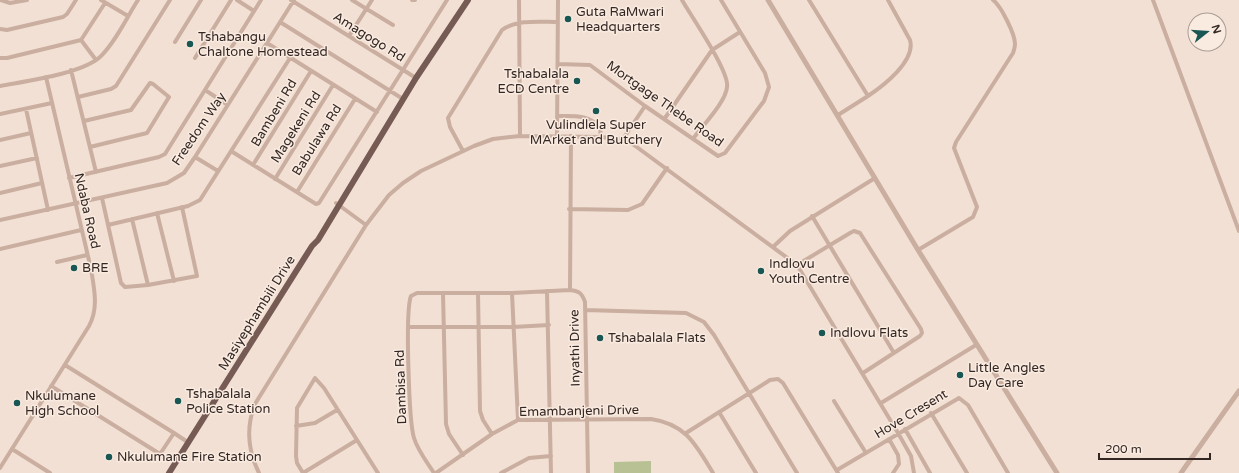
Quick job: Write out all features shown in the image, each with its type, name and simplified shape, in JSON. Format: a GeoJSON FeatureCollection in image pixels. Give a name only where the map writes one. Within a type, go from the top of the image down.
{"type":"FeatureCollection","features":[{"type":"Feature","properties":{"kind":"main road","name":"Masiyephambili Drive"},"geometry":{"type":"LineString","coordinates":[[169,473],[312,246],[314,238],[338,204],[355,173],[361,168],[416,78],[468,0]]}},
{"type":"Feature","properties":{"kind":"street"},"geometry":{"type":"LineString","coordinates":[[1,0],[10,3],[27,0]]}},
{"type":"Feature","properties":{"kind":"street"},"geometry":{"type":"LineString","coordinates":[[0,29],[7,30],[65,16],[76,0]]}},
{"type":"Feature","properties":{"kind":"street"},"geometry":{"type":"LineString","coordinates":[[0,86],[71,70],[96,60],[106,50],[138,0]]}},
{"type":"Feature","properties":{"kind":"street"},"geometry":{"type":"LineString","coordinates":[[78,97],[111,89],[116,86],[170,0]]}},
{"type":"Feature","properties":{"kind":"street"},"geometry":{"type":"LineString","coordinates":[[175,42],[201,0]]}},
{"type":"Feature","properties":{"kind":"street"},"geometry":{"type":"LineString","coordinates":[[195,58],[231,0]]}},
{"type":"Feature","properties":{"kind":"street"},"geometry":{"type":"LineString","coordinates":[[237,0],[254,11]]}},
{"type":"Feature","properties":{"kind":"street"},"geometry":{"type":"LineString","coordinates":[[69,178],[159,157],[165,154],[261,0]]}},
{"type":"Feature","properties":{"kind":"street","name":"Amagogo Rd"},"geometry":{"type":"LineString","coordinates":[[292,0],[416,78]]}},
{"type":"Feature","properties":{"kind":"street","name":"Freedom Way"},"geometry":{"type":"LineString","coordinates":[[0,220],[102,198],[171,181],[184,173],[267,43],[292,0]]}},
{"type":"Feature","properties":{"kind":"street"},"geometry":{"type":"LineString","coordinates":[[352,0],[393,24]]}},
{"type":"Feature","properties":{"kind":"street"},"geometry":{"type":"LineString","coordinates":[[349,36],[372,0]]}},
{"type":"Feature","properties":{"kind":"street"},"geometry":{"type":"LineString","coordinates":[[231,151],[316,204],[319,203],[447,0]]}},
{"type":"Feature","properties":{"kind":"street"},"geometry":{"type":"LineString","coordinates":[[519,0],[520,136]]}},
{"type":"Feature","properties":{"kind":"street"},"geometry":{"type":"LineString","coordinates":[[557,136],[558,0]]}},
{"type":"Feature","properties":{"kind":"street"},"geometry":{"type":"LineString","coordinates":[[682,0],[712,50],[726,77],[728,88],[722,100],[693,139]]}},
{"type":"Feature","properties":{"kind":"street","name":"Mortgage Thebe Road"},"geometry":{"type":"LineString","coordinates":[[558,64],[590,65],[645,106],[665,118],[718,156],[724,155],[767,95],[769,87],[765,73],[721,0]]}},
{"type":"Feature","properties":{"kind":"street"},"geometry":{"type":"LineString","coordinates":[[768,0],[918,250],[1056,473]]}},
{"type":"Feature","properties":{"kind":"street"},"geometry":{"type":"LineString","coordinates":[[809,0],[868,96]]}},
{"type":"Feature","properties":{"kind":"street"},"geometry":{"type":"LineString","coordinates":[[838,115],[885,84],[906,58],[911,47],[910,40],[888,0]]}},
{"type":"Feature","properties":{"kind":"street"},"geometry":{"type":"LineString","coordinates":[[918,250],[973,217],[976,211],[977,207],[954,148],[956,142],[1013,53],[1015,45],[1014,38],[999,5],[993,0]]}},
{"type":"Feature","properties":{"kind":"street"},"geometry":{"type":"LineString","coordinates":[[1153,0],[1239,231]]}},
{"type":"Feature","properties":{"kind":"street"},"geometry":{"type":"LineString","coordinates":[[0,58],[7,58],[81,40],[103,1],[128,16]]}},
{"type":"Feature","properties":{"kind":"street"},"geometry":{"type":"LineString","coordinates":[[280,22],[403,99]]}},
{"type":"Feature","properties":{"kind":"street"},"geometry":{"type":"LineString","coordinates":[[463,151],[450,127],[448,118],[502,30],[507,26],[520,22],[558,22]]}},
{"type":"Feature","properties":{"kind":"street"},"geometry":{"type":"LineString","coordinates":[[665,118],[712,50],[740,32]]}},
{"type":"Feature","properties":{"kind":"street"},"geometry":{"type":"LineString","coordinates":[[81,40],[96,60]]}},
{"type":"Feature","properties":{"kind":"street"},"geometry":{"type":"LineString","coordinates":[[267,43],[377,112]]}},
{"type":"Feature","properties":{"kind":"street"},"geometry":{"type":"LineString","coordinates":[[108,225],[182,207],[200,200],[290,58]]}},
{"type":"Feature","properties":{"kind":"street"},"geometry":{"type":"LineString","coordinates":[[71,70],[96,172]]}},
{"type":"Feature","properties":{"kind":"street","name":"Bambeni Rd"},"geometry":{"type":"LineString","coordinates":[[254,165],[311,71]]}},
{"type":"Feature","properties":{"kind":"street","name":"Ndaba Road"},"geometry":{"type":"LineString","coordinates":[[0,468],[89,326],[94,315],[95,292],[46,76]]}},
{"type":"Feature","properties":{"kind":"street"},"geometry":{"type":"LineString","coordinates":[[84,121],[131,110],[150,83],[169,97],[147,133],[90,147]]}},
{"type":"Feature","properties":{"kind":"street","name":"Magekeni Rd"},"geometry":{"type":"LineString","coordinates":[[275,179],[333,85]]}},
{"type":"Feature","properties":{"kind":"street"},"geometry":{"type":"LineString","coordinates":[[205,90],[228,104]]}},
{"type":"Feature","properties":{"kind":"street","name":"Babulawa Rd"},"geometry":{"type":"LineString","coordinates":[[297,192],[355,99]]}},
{"type":"Feature","properties":{"kind":"street"},"geometry":{"type":"LineString","coordinates":[[0,114],[52,103]]}},
{"type":"Feature","properties":{"kind":"street"},"geometry":{"type":"LineString","coordinates":[[623,139],[645,106]]}},
{"type":"Feature","properties":{"kind":"street"},"geometry":{"type":"LineString","coordinates":[[26,109],[48,210]]}},
{"type":"Feature","properties":{"kind":"street"},"geometry":{"type":"LineString","coordinates":[[558,116],[580,116],[589,118],[600,128],[601,137]]}},
{"type":"Feature","properties":{"kind":"street"},"geometry":{"type":"LineString","coordinates":[[0,140],[31,133]]}},
{"type":"Feature","properties":{"kind":"street"},"geometry":{"type":"LineString","coordinates":[[259,473],[254,463],[249,440],[249,427],[255,404],[366,225],[389,195],[402,183],[421,171],[463,151],[494,139],[520,136],[571,136],[623,139],[667,168],[774,246],[797,265],[863,373],[911,456],[914,473]]}},
{"type":"Feature","properties":{"kind":"street"},"geometry":{"type":"LineString","coordinates":[[463,455],[449,434],[446,424],[443,293],[570,290],[571,136]]}},
{"type":"Feature","properties":{"kind":"street"},"geometry":{"type":"LineString","coordinates":[[195,157],[218,170]]}},
{"type":"Feature","properties":{"kind":"street"},"geometry":{"type":"LineString","coordinates":[[0,166],[37,158]]}},
{"type":"Feature","properties":{"kind":"street"},"geometry":{"type":"LineString","coordinates":[[570,209],[628,210],[637,207],[642,204],[667,168]]}},
{"type":"Feature","properties":{"kind":"street"},"geometry":{"type":"LineString","coordinates":[[774,246],[785,234],[875,178]]}},
{"type":"Feature","properties":{"kind":"street"},"geometry":{"type":"LineString","coordinates":[[0,193],[42,184]]}},
{"type":"Feature","properties":{"kind":"street"},"geometry":{"type":"LineString","coordinates":[[102,198],[122,285],[125,287],[174,281],[196,277],[198,275],[182,207]]}},
{"type":"Feature","properties":{"kind":"street"},"geometry":{"type":"LineString","coordinates":[[338,204],[366,225]]}},
{"type":"Feature","properties":{"kind":"street"},"geometry":{"type":"LineString","coordinates":[[158,213],[174,281]]}},
{"type":"Feature","properties":{"kind":"street"},"geometry":{"type":"LineString","coordinates":[[812,216],[894,353]]}},
{"type":"Feature","properties":{"kind":"street"},"geometry":{"type":"LineString","coordinates":[[132,219],[148,285]]}},
{"type":"Feature","properties":{"kind":"street"},"geometry":{"type":"LineString","coordinates":[[0,249],[81,230]]}},
{"type":"Feature","properties":{"kind":"street"},"geometry":{"type":"LineString","coordinates":[[797,265],[854,231],[860,233],[921,329],[922,333],[920,336],[863,373]]}},
{"type":"Feature","properties":{"kind":"street"},"geometry":{"type":"LineString","coordinates":[[57,262],[87,255]]}},
{"type":"Feature","properties":{"kind":"street","name":"Inyathi Drive"},"geometry":{"type":"LineString","coordinates":[[570,290],[579,292],[583,296],[585,310],[588,473]]}},
{"type":"Feature","properties":{"kind":"street"},"geometry":{"type":"LineString","coordinates":[[548,291],[551,473]]}},
{"type":"Feature","properties":{"kind":"street"},"geometry":{"type":"LineString","coordinates":[[512,292],[518,420]]}},
{"type":"Feature","properties":{"kind":"street","name":"Dambisa Rd"},"geometry":{"type":"LineString","coordinates":[[435,473],[419,450],[413,436],[408,327],[409,305],[412,295],[443,293]]}},
{"type":"Feature","properties":{"kind":"street"},"geometry":{"type":"LineString","coordinates":[[478,293],[480,411],[483,420],[492,434]]}},
{"type":"Feature","properties":{"kind":"street"},"geometry":{"type":"LineString","coordinates":[[585,310],[686,312],[693,315],[710,328],[797,473]]}},
{"type":"Feature","properties":{"kind":"street"},"geometry":{"type":"LineString","coordinates":[[408,327],[513,328],[549,325]]}},
{"type":"Feature","properties":{"kind":"street"},"geometry":{"type":"LineString","coordinates":[[880,403],[976,345]]}},
{"type":"Feature","properties":{"kind":"street"},"geometry":{"type":"LineString","coordinates":[[64,365],[188,443]]}},
{"type":"Feature","properties":{"kind":"street"},"geometry":{"type":"LineString","coordinates":[[357,440],[303,473],[296,460],[297,408],[315,378],[324,388],[337,410],[357,440],[377,472],[371,473]]}},
{"type":"Feature","properties":{"kind":"street"},"geometry":{"type":"LineString","coordinates":[[686,433],[748,393],[773,379],[780,380],[838,472]]}},
{"type":"Feature","properties":{"kind":"street"},"geometry":{"type":"LineString","coordinates":[[51,386],[160,454],[174,433]]}},
{"type":"Feature","properties":{"kind":"street"},"geometry":{"type":"LineString","coordinates":[[1181,473],[1239,391]]}},
{"type":"Feature","properties":{"kind":"street","name":"Hove Cresent"},"geometry":{"type":"LineString","coordinates":[[838,472],[898,433],[959,398],[964,400],[1008,473]]}},
{"type":"Feature","properties":{"kind":"street"},"geometry":{"type":"LineString","coordinates":[[834,401],[866,453]]}},
{"type":"Feature","properties":{"kind":"street"},"geometry":{"type":"LineString","coordinates":[[296,426],[315,424],[337,410]]}},
{"type":"Feature","properties":{"kind":"street"},"geometry":{"type":"LineString","coordinates":[[719,412],[756,473]]}},
{"type":"Feature","properties":{"kind":"street"},"geometry":{"type":"LineString","coordinates":[[931,414],[967,473]]}},
{"type":"Feature","properties":{"kind":"street","name":"Emambanjeni Drive"},"geometry":{"type":"LineString","coordinates":[[435,473],[492,434],[518,420],[587,419],[661,420],[672,424],[686,433],[697,447],[713,473]]}},
{"type":"Feature","properties":{"kind":"street"},"geometry":{"type":"LineString","coordinates":[[905,429],[930,473]]}},
{"type":"Feature","properties":{"kind":"street"},"geometry":{"type":"LineString","coordinates":[[889,439],[898,455],[899,464],[893,473]]}},
{"type":"Feature","properties":{"kind":"street"},"geometry":{"type":"LineString","coordinates":[[12,449],[50,473]]}},
{"type":"Feature","properties":{"kind":"street"},"geometry":{"type":"LineString","coordinates":[[501,473],[529,458],[551,456]]}},
{"type":"Feature","properties":{"kind":"green space"},"geometry":{"type":"Polygon","coordinates":[[[651,461],[651,473],[614,473],[614,462],[651,461]]]}},
{"type":"Feature","properties":{"kind":"place","name":"Guta RaMwari Headquarters"},"geometry":{"type":"Point","coordinates":[568,19]}},
{"type":"Feature","properties":{"kind":"place","name":"Tshabangu Chaltone Homestead"},"geometry":{"type":"Point","coordinates":[190,44]}},
{"type":"Feature","properties":{"kind":"place","name":"Tshabalala ECD Centre"},"geometry":{"type":"Point","coordinates":[577,81]}},
{"type":"Feature","properties":{"kind":"place","name":"Vulindlela Super MArket and Butchery"},"geometry":{"type":"Point","coordinates":[596,111]}},
{"type":"Feature","properties":{"kind":"place","name":"BRE"},"geometry":{"type":"Point","coordinates":[74,268]}},
{"type":"Feature","properties":{"kind":"place","name":"Indlovu Youth Centre"},"geometry":{"type":"Point","coordinates":[761,271]}},
{"type":"Feature","properties":{"kind":"place","name":"Indlovu Flats"},"geometry":{"type":"Point","coordinates":[822,333]}},
{"type":"Feature","properties":{"kind":"place","name":"Tshabalala Flats"},"geometry":{"type":"Point","coordinates":[600,338]}},
{"type":"Feature","properties":{"kind":"place","name":"Little Angles Day Care"},"geometry":{"type":"Point","coordinates":[960,375]}},
{"type":"Feature","properties":{"kind":"place","name":"Tshabalala Police Station"},"geometry":{"type":"Point","coordinates":[178,401]}},
{"type":"Feature","properties":{"kind":"place","name":"Nkulumane High School"},"geometry":{"type":"Point","coordinates":[17,403]}},
{"type":"Feature","properties":{"kind":"place","name":"Nkulumane Fire Station"},"geometry":{"type":"Point","coordinates":[109,457]}}]}
